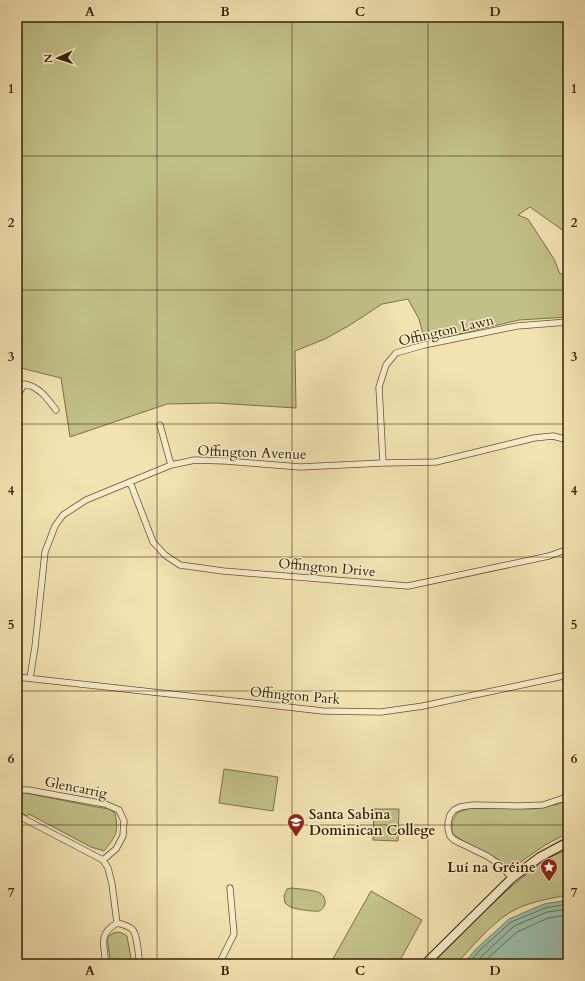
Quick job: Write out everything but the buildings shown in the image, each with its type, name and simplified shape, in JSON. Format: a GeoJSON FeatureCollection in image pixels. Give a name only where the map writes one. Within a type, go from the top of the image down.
{"type":"FeatureCollection","features":[{"type":"Feature","properties":{"kind":"main road"},"geometry":{"type":"LineString","coordinates":[[425,964],[512,878],[540,857],[568,842]]}},
{"type":"Feature","properties":{"kind":"street","name":"Offington Lawn"},"geometry":{"type":"LineString","coordinates":[[383,463],[379,387],[386,365],[396,353],[424,345],[517,326],[568,322]]}},
{"type":"Feature","properties":{"kind":"street"},"geometry":{"type":"LineString","coordinates":[[17,397],[24,384],[45,395],[56,410]]}},
{"type":"Feature","properties":{"kind":"street"},"geometry":{"type":"LineString","coordinates":[[160,425],[171,465]]}},
{"type":"Feature","properties":{"kind":"street","name":"Offington Avenue"},"geometry":{"type":"LineString","coordinates":[[30,678],[45,552],[55,526],[63,515],[86,500],[171,465],[195,460],[300,467],[436,462],[534,438],[553,436],[568,440]]}},
{"type":"Feature","properties":{"kind":"street","name":"Offington Drive"},"geometry":{"type":"LineString","coordinates":[[130,482],[153,542],[165,555],[180,565],[223,571],[408,586],[548,556],[568,549]]}},
{"type":"Feature","properties":{"kind":"street","name":"Offington Park"},"geometry":{"type":"LineString","coordinates":[[17,677],[323,711],[381,712],[423,706],[568,675]]}},
{"type":"Feature","properties":{"kind":"street","name":"Glencarrig"},"geometry":{"type":"LineString","coordinates":[[17,790],[28,790],[105,804],[119,810],[124,821],[123,836],[116,849],[103,860]]}},
{"type":"Feature","properties":{"kind":"street"},"geometry":{"type":"LineString","coordinates":[[512,878],[499,864],[487,856],[454,840],[450,836],[448,829],[450,814],[454,810],[466,806],[543,805],[564,798],[568,806]]}},
{"type":"Feature","properties":{"kind":"street"},"geometry":{"type":"LineString","coordinates":[[17,815],[103,860],[108,868],[112,884],[117,923]]}},
{"type":"Feature","properties":{"kind":"street"},"geometry":{"type":"LineString","coordinates":[[219,964],[234,934],[230,888]]}},
{"type":"Feature","properties":{"kind":"street"},"geometry":{"type":"LineString","coordinates":[[106,964],[103,942],[104,935],[117,923],[125,925],[133,930],[136,938],[140,964]]}},
{"type":"Feature","properties":{"kind":"green space"},"geometry":{"type":"Polygon","coordinates":[[[17,17],[568,17],[568,234],[530,207],[518,215],[528,219],[554,259],[560,274],[568,273],[568,317],[519,320],[425,342],[419,319],[408,299],[382,304],[325,339],[295,351],[296,408],[216,403],[167,404],[70,437],[61,378],[17,367],[17,17]]]}},
{"type":"Feature","properties":{"kind":"green space"},"geometry":{"type":"Polygon","coordinates":[[[224,769],[278,777],[273,811],[219,803],[224,769]]]}},
{"type":"Feature","properties":{"kind":"green space"},"geometry":{"type":"Polygon","coordinates":[[[21,792],[109,809],[115,813],[117,825],[116,834],[104,851],[91,847],[29,814],[27,816],[17,811],[17,793],[21,792]]]}},
{"type":"Feature","properties":{"kind":"green space"},"geometry":{"type":"Polygon","coordinates":[[[568,799],[568,833],[545,845],[509,870],[491,856],[463,841],[452,833],[452,821],[458,812],[472,808],[533,809],[559,804],[568,799]]]}},
{"type":"Feature","properties":{"kind":"green space"},"geometry":{"type":"Polygon","coordinates":[[[374,809],[399,809],[398,841],[373,840],[374,809]]]}},
{"type":"Feature","properties":{"kind":"green space"},"geometry":{"type":"Polygon","coordinates":[[[568,849],[568,895],[530,904],[509,913],[488,930],[456,964],[430,964],[505,892],[542,861],[568,849]]]}},
{"type":"Feature","properties":{"kind":"green space"},"geometry":{"type":"Polygon","coordinates":[[[292,888],[320,893],[325,900],[324,907],[322,910],[313,911],[296,909],[289,906],[285,903],[284,896],[287,889],[292,888]]]}},
{"type":"Feature","properties":{"kind":"green space"},"geometry":{"type":"Polygon","coordinates":[[[371,891],[422,920],[398,964],[330,964],[371,891]]]}},
{"type":"Feature","properties":{"kind":"green space"},"geometry":{"type":"Polygon","coordinates":[[[116,932],[127,936],[132,964],[111,964],[107,939],[110,935],[116,932]]]}},
{"type":"Feature","properties":{"kind":"water"},"geometry":{"type":"Polygon","coordinates":[[[568,900],[568,964],[463,964],[476,949],[509,919],[544,904],[568,900]]]}},
{"type":"Feature","properties":{"kind":"place","name":"Santa Sabina Dominican College"},"geometry":{"type":"Point","coordinates":[296,837]}},
{"type":"Feature","properties":{"kind":"place","name":"Luí na Gréine"},"geometry":{"type":"Point","coordinates":[549,882]}}]}
